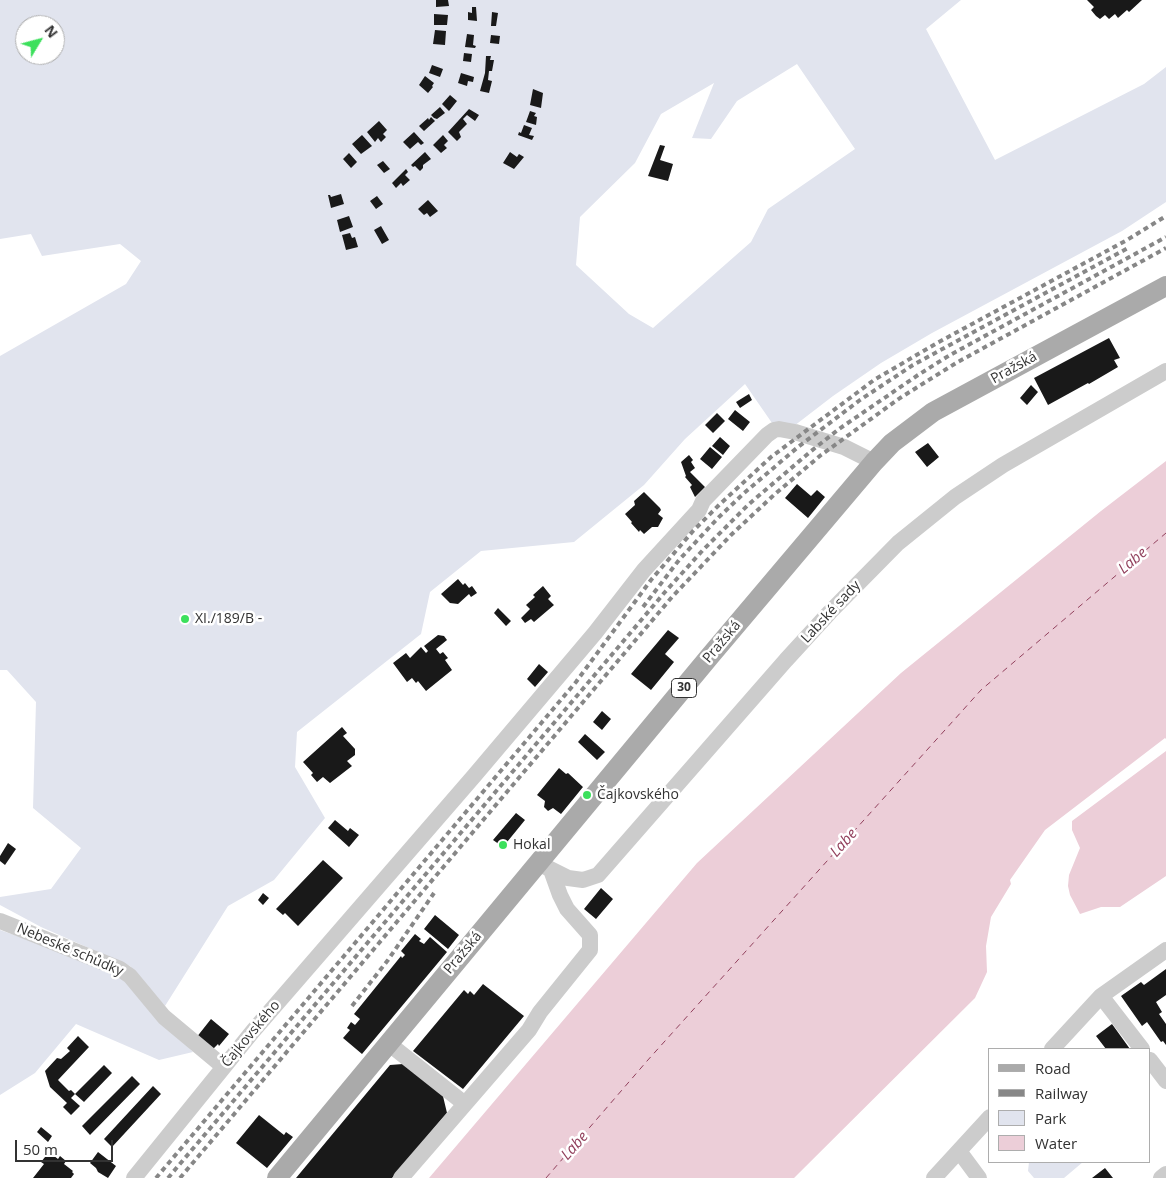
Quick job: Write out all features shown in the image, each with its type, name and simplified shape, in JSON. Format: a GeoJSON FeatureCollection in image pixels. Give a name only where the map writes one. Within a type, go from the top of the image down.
{"type":"FeatureCollection","features":[{"type":"Feature","properties":{"kind":"main road","name":"Pražská"},"geometry":{"type":"LineString","coordinates":[[276,1178],[388,1043],[545,866],[874,462],[892,443],[933,412],[1166,286]]}},
{"type":"Feature","properties":{"kind":"street","name":"Labské sady"},"geometry":{"type":"LineString","coordinates":[[545,866],[568,878],[583,880],[598,875],[830,612],[898,543],[955,497],[1003,465],[1166,371]]}},
{"type":"Feature","properties":{"kind":"street","name":"Čajkovského"},"geometry":{"type":"LineString","coordinates":[[134,1178],[224,1067],[595,633],[644,570],[699,510],[703,501],[767,435],[779,429],[795,432],[844,447],[874,462]]}},
{"type":"Feature","properties":{"kind":"street"},"geometry":{"type":"LineString","coordinates":[[401,1178],[529,1030],[540,1012],[590,950],[590,935],[567,909],[545,866]]}},
{"type":"Feature","properties":{"kind":"street","name":"Nebeské schůdky"},"geometry":{"type":"LineString","coordinates":[[0,922],[120,969],[130,976],[164,1017],[224,1067]]}},
{"type":"Feature","properties":{"kind":"street"},"geometry":{"type":"LineString","coordinates":[[1053,1048],[1101,996],[1166,950]]}},
{"type":"Feature","properties":{"kind":"street"},"geometry":{"type":"LineString","coordinates":[[1101,996],[1141,1048]]}},
{"type":"Feature","properties":{"kind":"street"},"geometry":{"type":"LineString","coordinates":[[388,1043],[465,1104]]}},
{"type":"Feature","properties":{"kind":"street"},"geometry":{"type":"LineString","coordinates":[[1151,1061],[1166,1081]]}},
{"type":"Feature","properties":{"kind":"street"},"geometry":{"type":"LineString","coordinates":[[934,1178],[988,1119]]}},
{"type":"Feature","properties":{"kind":"street"},"geometry":{"type":"LineString","coordinates":[[959,1151],[979,1178]]}},
{"type":"Feature","properties":{"kind":"street"},"geometry":{"type":"LineString","coordinates":[[1161,1178],[1166,1174]]}},
{"type":"Feature","properties":{"kind":"green space"},"geometry":{"type":"Polygon","coordinates":[[[0,0],[961,0],[926,29],[995,160],[1144,84],[1166,67],[1166,202],[1122,231],[932,333],[881,363],[833,396],[781,436],[745,384],[685,439],[644,485],[574,542],[481,551],[430,592],[421,634],[297,732],[295,767],[325,818],[274,880],[228,906],[165,1006],[130,966],[41,927],[0,905],[0,897],[51,889],[81,848],[33,808],[36,702],[7,670],[0,670],[0,356],[126,284],[141,261],[120,244],[42,256],[31,234],[0,239],[0,0]],[[797,64],[737,101],[711,139],[692,138],[714,83],[661,114],[635,163],[580,217],[576,265],[629,314],[653,328],[751,242],[768,209],[855,149],[797,64]]]}},
{"type":"Feature","properties":{"kind":"green space"},"geometry":{"type":"Polygon","coordinates":[[[0,930],[71,955],[125,980],[193,1052],[159,1060],[76,1024],[35,1073],[0,1095],[0,930]]]}},
{"type":"Feature","properties":{"kind":"green space"},"geometry":{"type":"Polygon","coordinates":[[[1029,1163],[1082,1163],[1064,1178],[1034,1178],[1028,1171],[1029,1163]]]}},
{"type":"Feature","properties":{"kind":"water","name":"Labe"},"geometry":{"type":"Polygon","coordinates":[[[1166,461],[1166,739],[1045,830],[1010,880],[1011,884],[991,917],[986,946],[987,972],[975,998],[794,1178],[429,1178],[697,863],[901,673],[1101,511],[1166,461]]]}},
{"type":"Feature","properties":{"kind":"water"},"geometry":{"type":"Polygon","coordinates":[[[1166,751],[1166,876],[1120,907],[1101,907],[1080,914],[1070,895],[1068,886],[1069,875],[1080,848],[1072,830],[1072,821],[1166,751]]]}},
{"type":"Feature","properties":{"kind":"building"},"geometry":{"type":"Polygon","coordinates":[[[436,0],[448,0],[449,6],[436,7],[436,0]]]}},
{"type":"Feature","properties":{"kind":"building"},"geometry":{"type":"Polygon","coordinates":[[[1087,0],[1142,0],[1129,12],[1127,10],[1118,18],[1115,14],[1109,19],[1105,15],[1100,19],[1091,10],[1094,7],[1087,0]]]}},
{"type":"Feature","properties":{"kind":"building"},"geometry":{"type":"Polygon","coordinates":[[[472,7],[476,7],[477,21],[468,20],[468,12],[472,13],[472,7]]]}},
{"type":"Feature","properties":{"kind":"building"},"geometry":{"type":"Polygon","coordinates":[[[492,12],[498,13],[496,26],[491,26],[492,12]]]}},
{"type":"Feature","properties":{"kind":"building"},"geometry":{"type":"Polygon","coordinates":[[[434,14],[448,15],[447,25],[434,25],[434,14]]]}},
{"type":"Feature","properties":{"kind":"building"},"geometry":{"type":"Polygon","coordinates":[[[435,30],[446,31],[445,45],[433,44],[435,30]]]}},
{"type":"Feature","properties":{"kind":"building"},"geometry":{"type":"Polygon","coordinates":[[[467,34],[474,35],[473,45],[476,46],[475,48],[465,47],[467,34]]]}},
{"type":"Feature","properties":{"kind":"building"},"geometry":{"type":"Polygon","coordinates":[[[491,35],[500,36],[499,44],[490,43],[491,35]]]}},
{"type":"Feature","properties":{"kind":"building"},"geometry":{"type":"Polygon","coordinates":[[[464,53],[472,54],[471,62],[463,61],[464,53]]]}},
{"type":"Feature","properties":{"kind":"building"},"geometry":{"type":"Polygon","coordinates":[[[486,56],[491,56],[490,60],[494,60],[492,71],[489,71],[488,80],[492,81],[489,93],[480,91],[485,73],[486,56]]]}},
{"type":"Feature","properties":{"kind":"building"},"geometry":{"type":"Polygon","coordinates":[[[432,65],[443,69],[440,77],[429,73],[432,65]]]}},
{"type":"Feature","properties":{"kind":"building"},"geometry":{"type":"Polygon","coordinates":[[[461,73],[474,77],[473,82],[468,81],[467,86],[458,83],[461,73]]]}},
{"type":"Feature","properties":{"kind":"building"},"geometry":{"type":"Polygon","coordinates":[[[425,76],[434,83],[428,93],[419,85],[425,76]]]}},
{"type":"Feature","properties":{"kind":"building"},"geometry":{"type":"Polygon","coordinates":[[[533,89],[543,93],[541,108],[530,105],[533,89]]]}},
{"type":"Feature","properties":{"kind":"building"},"geometry":{"type":"Polygon","coordinates":[[[450,95],[457,101],[449,111],[442,104],[450,95]]]}},
{"type":"Feature","properties":{"kind":"building"},"geometry":{"type":"Polygon","coordinates":[[[440,107],[445,113],[437,119],[434,118],[431,115],[440,107]]]}},
{"type":"Feature","properties":{"kind":"building"},"geometry":{"type":"Polygon","coordinates":[[[469,109],[479,115],[475,121],[467,115],[463,119],[467,124],[459,132],[461,137],[457,141],[448,132],[469,109]]]}},
{"type":"Feature","properties":{"kind":"building"},"geometry":{"type":"Polygon","coordinates":[[[530,111],[536,113],[534,116],[537,117],[536,125],[526,122],[530,111]]]}},
{"type":"Feature","properties":{"kind":"building"},"geometry":{"type":"Polygon","coordinates":[[[431,117],[435,121],[424,131],[419,126],[431,117]]]}},
{"type":"Feature","properties":{"kind":"building"},"geometry":{"type":"Polygon","coordinates":[[[379,121],[387,130],[383,134],[386,137],[381,142],[378,138],[375,142],[367,132],[379,121]]]}},
{"type":"Feature","properties":{"kind":"building"},"geometry":{"type":"Polygon","coordinates":[[[524,125],[532,128],[529,135],[534,136],[532,140],[518,135],[519,132],[521,133],[524,125]]]}},
{"type":"Feature","properties":{"kind":"building"},"geometry":{"type":"Polygon","coordinates":[[[414,132],[424,143],[421,145],[418,142],[410,149],[403,142],[414,132]]]}},
{"type":"Feature","properties":{"kind":"building"},"geometry":{"type":"Polygon","coordinates":[[[362,135],[372,146],[361,154],[352,144],[362,135]]]}},
{"type":"Feature","properties":{"kind":"building"},"geometry":{"type":"Polygon","coordinates":[[[443,135],[448,141],[444,145],[447,148],[441,153],[433,145],[443,135]]]}},
{"type":"Feature","properties":{"kind":"building"},"geometry":{"type":"Polygon","coordinates":[[[660,145],[665,146],[660,160],[673,164],[668,181],[648,176],[660,145]]]}},
{"type":"Feature","properties":{"kind":"building"},"geometry":{"type":"Polygon","coordinates":[[[425,152],[431,159],[423,165],[420,171],[411,165],[425,152]]]}},
{"type":"Feature","properties":{"kind":"building"},"geometry":{"type":"Polygon","coordinates":[[[510,152],[517,157],[519,154],[524,157],[514,169],[503,163],[510,152]]]}},
{"type":"Feature","properties":{"kind":"building"},"geometry":{"type":"Polygon","coordinates":[[[349,153],[357,162],[351,168],[343,159],[349,153]]]}},
{"type":"Feature","properties":{"kind":"building"},"geometry":{"type":"Polygon","coordinates":[[[383,161],[390,169],[384,173],[377,165],[383,161]]]}},
{"type":"Feature","properties":{"kind":"building"},"geometry":{"type":"Polygon","coordinates":[[[406,169],[408,172],[405,175],[410,180],[403,186],[401,183],[396,188],[392,183],[406,169]]]}},
{"type":"Feature","properties":{"kind":"building"},"geometry":{"type":"Polygon","coordinates":[[[341,194],[344,204],[331,208],[328,195],[331,197],[341,194]]]}},
{"type":"Feature","properties":{"kind":"building"},"geometry":{"type":"Polygon","coordinates":[[[377,196],[383,204],[376,209],[370,201],[377,196]]]}},
{"type":"Feature","properties":{"kind":"building"},"geometry":{"type":"Polygon","coordinates":[[[428,200],[438,211],[430,217],[427,213],[424,215],[418,209],[428,200]]]}},
{"type":"Feature","properties":{"kind":"building"},"geometry":{"type":"Polygon","coordinates":[[[349,216],[353,227],[340,232],[337,220],[349,216]]]}},
{"type":"Feature","properties":{"kind":"building"},"geometry":{"type":"Polygon","coordinates":[[[381,226],[389,240],[382,244],[374,230],[381,226]]]}},
{"type":"Feature","properties":{"kind":"building"},"geometry":{"type":"Polygon","coordinates":[[[350,233],[352,238],[355,237],[358,247],[346,250],[342,235],[350,233]]]}},
{"type":"Feature","properties":{"kind":"building"},"geometry":{"type":"Polygon","coordinates":[[[1109,338],[1120,358],[1114,360],[1118,367],[1048,405],[1034,378],[1109,338]]]}},
{"type":"Feature","properties":{"kind":"building"},"geometry":{"type":"Polygon","coordinates":[[[1031,385],[1038,392],[1027,405],[1020,398],[1031,385]]]}},
{"type":"Feature","properties":{"kind":"building"},"geometry":{"type":"Polygon","coordinates":[[[749,394],[752,400],[740,408],[736,402],[749,394]]]}},
{"type":"Feature","properties":{"kind":"building"},"geometry":{"type":"Polygon","coordinates":[[[735,410],[750,422],[743,431],[728,419],[735,410]]]}},
{"type":"Feature","properties":{"kind":"building"},"geometry":{"type":"Polygon","coordinates":[[[717,413],[725,421],[713,433],[705,425],[717,413]]]}},
{"type":"Feature","properties":{"kind":"building"},"geometry":{"type":"Polygon","coordinates":[[[720,437],[730,446],[723,455],[712,446],[720,437]]]}},
{"type":"Feature","properties":{"kind":"building"},"geometry":{"type":"Polygon","coordinates":[[[928,443],[939,457],[927,467],[915,452],[928,443]]]}},
{"type":"Feature","properties":{"kind":"building"},"geometry":{"type":"Polygon","coordinates":[[[710,447],[722,457],[712,469],[700,459],[710,447]]]}},
{"type":"Feature","properties":{"kind":"building"},"geometry":{"type":"Polygon","coordinates":[[[689,455],[693,460],[691,462],[695,468],[690,472],[705,487],[695,497],[690,487],[692,485],[685,477],[681,462],[689,455]]]}},
{"type":"Feature","properties":{"kind":"building"},"geometry":{"type":"Polygon","coordinates":[[[797,484],[811,496],[817,490],[825,497],[808,518],[785,498],[797,484]]]}},
{"type":"Feature","properties":{"kind":"building"},"geometry":{"type":"Polygon","coordinates":[[[644,492],[660,508],[661,510],[658,514],[663,518],[658,527],[652,527],[644,534],[640,530],[639,532],[625,514],[635,505],[634,501],[644,492]]]}},
{"type":"Feature","properties":{"kind":"building"},"geometry":{"type":"Polygon","coordinates":[[[458,579],[469,588],[472,586],[477,593],[471,597],[469,594],[458,604],[450,603],[441,594],[458,579]]]}},
{"type":"Feature","properties":{"kind":"building"},"geometry":{"type":"Polygon","coordinates":[[[543,586],[551,596],[548,599],[554,605],[534,622],[531,619],[525,623],[521,618],[530,609],[526,605],[543,586]]]}},
{"type":"Feature","properties":{"kind":"building"},"geometry":{"type":"Polygon","coordinates":[[[498,608],[511,621],[506,626],[494,613],[498,608]]]}},
{"type":"Feature","properties":{"kind":"building"},"geometry":{"type":"Polygon","coordinates":[[[668,630],[679,638],[665,654],[674,662],[651,690],[631,674],[668,630]]]}},
{"type":"Feature","properties":{"kind":"building"},"geometry":{"type":"Polygon","coordinates":[[[438,635],[444,636],[447,640],[436,649],[440,654],[443,652],[448,658],[445,660],[452,670],[426,691],[418,681],[416,683],[412,678],[407,682],[393,663],[406,653],[410,658],[421,647],[426,653],[428,651],[424,646],[438,635]]]}},
{"type":"Feature","properties":{"kind":"building"},"geometry":{"type":"Polygon","coordinates":[[[539,664],[548,672],[535,687],[527,679],[539,664]]]}},
{"type":"Feature","properties":{"kind":"building"},"geometry":{"type":"Polygon","coordinates":[[[602,711],[611,719],[602,730],[593,722],[602,711]]]}},
{"type":"Feature","properties":{"kind":"building"},"geometry":{"type":"Polygon","coordinates":[[[342,727],[347,733],[343,736],[355,749],[355,755],[347,761],[352,766],[330,783],[323,777],[317,782],[311,775],[313,773],[303,762],[342,727]]]}},
{"type":"Feature","properties":{"kind":"building"},"geometry":{"type":"Polygon","coordinates":[[[585,734],[605,752],[597,760],[578,742],[585,734]]]}},
{"type":"Feature","properties":{"kind":"building"},"geometry":{"type":"Polygon","coordinates":[[[559,768],[566,774],[568,773],[583,787],[561,814],[553,808],[548,811],[544,807],[545,801],[537,795],[559,768]]]}},
{"type":"Feature","properties":{"kind":"building"},"geometry":{"type":"Polygon","coordinates":[[[516,813],[525,820],[503,847],[493,840],[516,813]]]}},
{"type":"Feature","properties":{"kind":"building"},"geometry":{"type":"Polygon","coordinates":[[[335,820],[348,831],[350,828],[359,835],[349,847],[328,828],[335,820]]]}},
{"type":"Feature","properties":{"kind":"building"},"geometry":{"type":"Polygon","coordinates":[[[8,843],[16,849],[5,865],[0,861],[0,856],[8,843]]]}},
{"type":"Feature","properties":{"kind":"building"},"geometry":{"type":"Polygon","coordinates":[[[323,860],[343,878],[298,926],[285,913],[283,915],[276,909],[323,860]]]}},
{"type":"Feature","properties":{"kind":"building"},"geometry":{"type":"Polygon","coordinates":[[[601,888],[613,899],[596,919],[584,909],[601,888]]]}},
{"type":"Feature","properties":{"kind":"building"},"geometry":{"type":"Polygon","coordinates":[[[263,893],[269,898],[263,905],[258,900],[263,893]]]}},
{"type":"Feature","properties":{"kind":"building"},"geometry":{"type":"Polygon","coordinates":[[[435,915],[459,935],[448,949],[424,929],[435,915]]]}},
{"type":"Feature","properties":{"kind":"building"},"geometry":{"type":"Polygon","coordinates":[[[415,934],[421,939],[419,941],[424,944],[430,937],[447,952],[362,1054],[343,1038],[350,1030],[347,1028],[351,1022],[355,1025],[360,1019],[354,1014],[401,956],[402,958],[405,955],[401,951],[415,934]]]}},
{"type":"Feature","properties":{"kind":"building"},"geometry":{"type":"Polygon","coordinates":[[[1166,969],[1166,995],[1156,1002],[1162,1012],[1159,1014],[1166,1024],[1166,1045],[1163,1041],[1161,1042],[1147,1022],[1142,1026],[1121,996],[1141,982],[1144,985],[1166,969]]]}},
{"type":"Feature","properties":{"kind":"building"},"geometry":{"type":"Polygon","coordinates":[[[483,984],[524,1016],[463,1089],[413,1051],[464,990],[468,994],[470,991],[474,995],[483,984]]]}},
{"type":"Feature","properties":{"kind":"building"},"geometry":{"type":"Polygon","coordinates":[[[211,1019],[229,1034],[219,1046],[218,1044],[211,1051],[196,1038],[211,1019]]]}},
{"type":"Feature","properties":{"kind":"building"},"geometry":{"type":"Polygon","coordinates":[[[1112,1024],[1129,1048],[1105,1048],[1096,1036],[1112,1024]]]}},
{"type":"Feature","properties":{"kind":"building"},"geometry":{"type":"Polygon","coordinates":[[[78,1036],[89,1047],[58,1080],[75,1094],[71,1098],[80,1106],[71,1115],[63,1107],[67,1103],[50,1087],[45,1071],[57,1058],[61,1059],[70,1051],[67,1048],[78,1036]]]}},
{"type":"Feature","properties":{"kind":"building"},"geometry":{"type":"Polygon","coordinates":[[[403,1064],[442,1092],[447,1113],[392,1178],[296,1178],[390,1065],[403,1064]]]}},
{"type":"Feature","properties":{"kind":"building"},"geometry":{"type":"Polygon","coordinates":[[[104,1065],[112,1073],[84,1102],[75,1094],[104,1065]]]}},
{"type":"Feature","properties":{"kind":"building"},"geometry":{"type":"Polygon","coordinates":[[[132,1076],[140,1084],[90,1135],[82,1126],[132,1076]]]}},
{"type":"Feature","properties":{"kind":"building"},"geometry":{"type":"Polygon","coordinates":[[[153,1086],[161,1094],[112,1147],[104,1139],[153,1086]]]}},
{"type":"Feature","properties":{"kind":"building"},"geometry":{"type":"Polygon","coordinates":[[[259,1115],[284,1135],[286,1132],[293,1137],[267,1168],[236,1143],[259,1115]]]}},
{"type":"Feature","properties":{"kind":"building"},"geometry":{"type":"Polygon","coordinates":[[[41,1127],[52,1136],[48,1142],[37,1132],[41,1127]]]}},
{"type":"Feature","properties":{"kind":"building"},"geometry":{"type":"Polygon","coordinates":[[[49,1152],[58,1159],[60,1156],[66,1161],[64,1164],[74,1174],[71,1178],[33,1178],[44,1164],[41,1162],[49,1152]]]}},
{"type":"Feature","properties":{"kind":"building"},"geometry":{"type":"Polygon","coordinates":[[[98,1152],[116,1166],[108,1178],[98,1172],[90,1163],[98,1152]]]}},
{"type":"Feature","properties":{"kind":"building"},"geometry":{"type":"Polygon","coordinates":[[[1105,1168],[1113,1178],[1092,1178],[1105,1168]]]}},
{"type":"Feature","properties":{"kind":"ferry route"},"geometry":{"type":"LineString","coordinates":[[546,1178],[647,1061],[981,690],[1166,533]]}},
{"type":"Feature","properties":{"kind":"railway"},"geometry":{"type":"LineString","coordinates":[[156,1178],[576,682],[651,580],[693,531],[719,505],[771,457],[874,380],[937,343],[1127,240],[1166,216]]}},
{"type":"Feature","properties":{"kind":"railway"},"geometry":{"type":"LineString","coordinates":[[168,1178],[665,592],[703,550],[749,504],[839,429],[918,375],[950,355],[1166,237]]}},
{"type":"Feature","properties":{"kind":"railway"},"geometry":{"type":"LineString","coordinates":[[643,607],[679,560],[743,494],[798,447],[860,400],[913,365],[1128,248]]}},
{"type":"Feature","properties":{"kind":"railway"},"geometry":{"type":"LineString","coordinates":[[180,1178],[672,597],[731,535],[821,455],[900,398],[956,363],[1166,248]]}},
{"type":"Feature","properties":{"kind":"railway"},"geometry":{"type":"LineString","coordinates":[[352,1006],[388,960],[434,893]]}},
{"type":"Feature","properties":{"kind":"place","name":"XI./189/B -"},"geometry":{"type":"Point","coordinates":[185,619]}},
{"type":"Feature","properties":{"kind":"place","name":"Čajkovského"},"geometry":{"type":"Point","coordinates":[587,795]}},
{"type":"Feature","properties":{"kind":"place","name":"Hokal"},"geometry":{"type":"Point","coordinates":[503,845]}}]}
